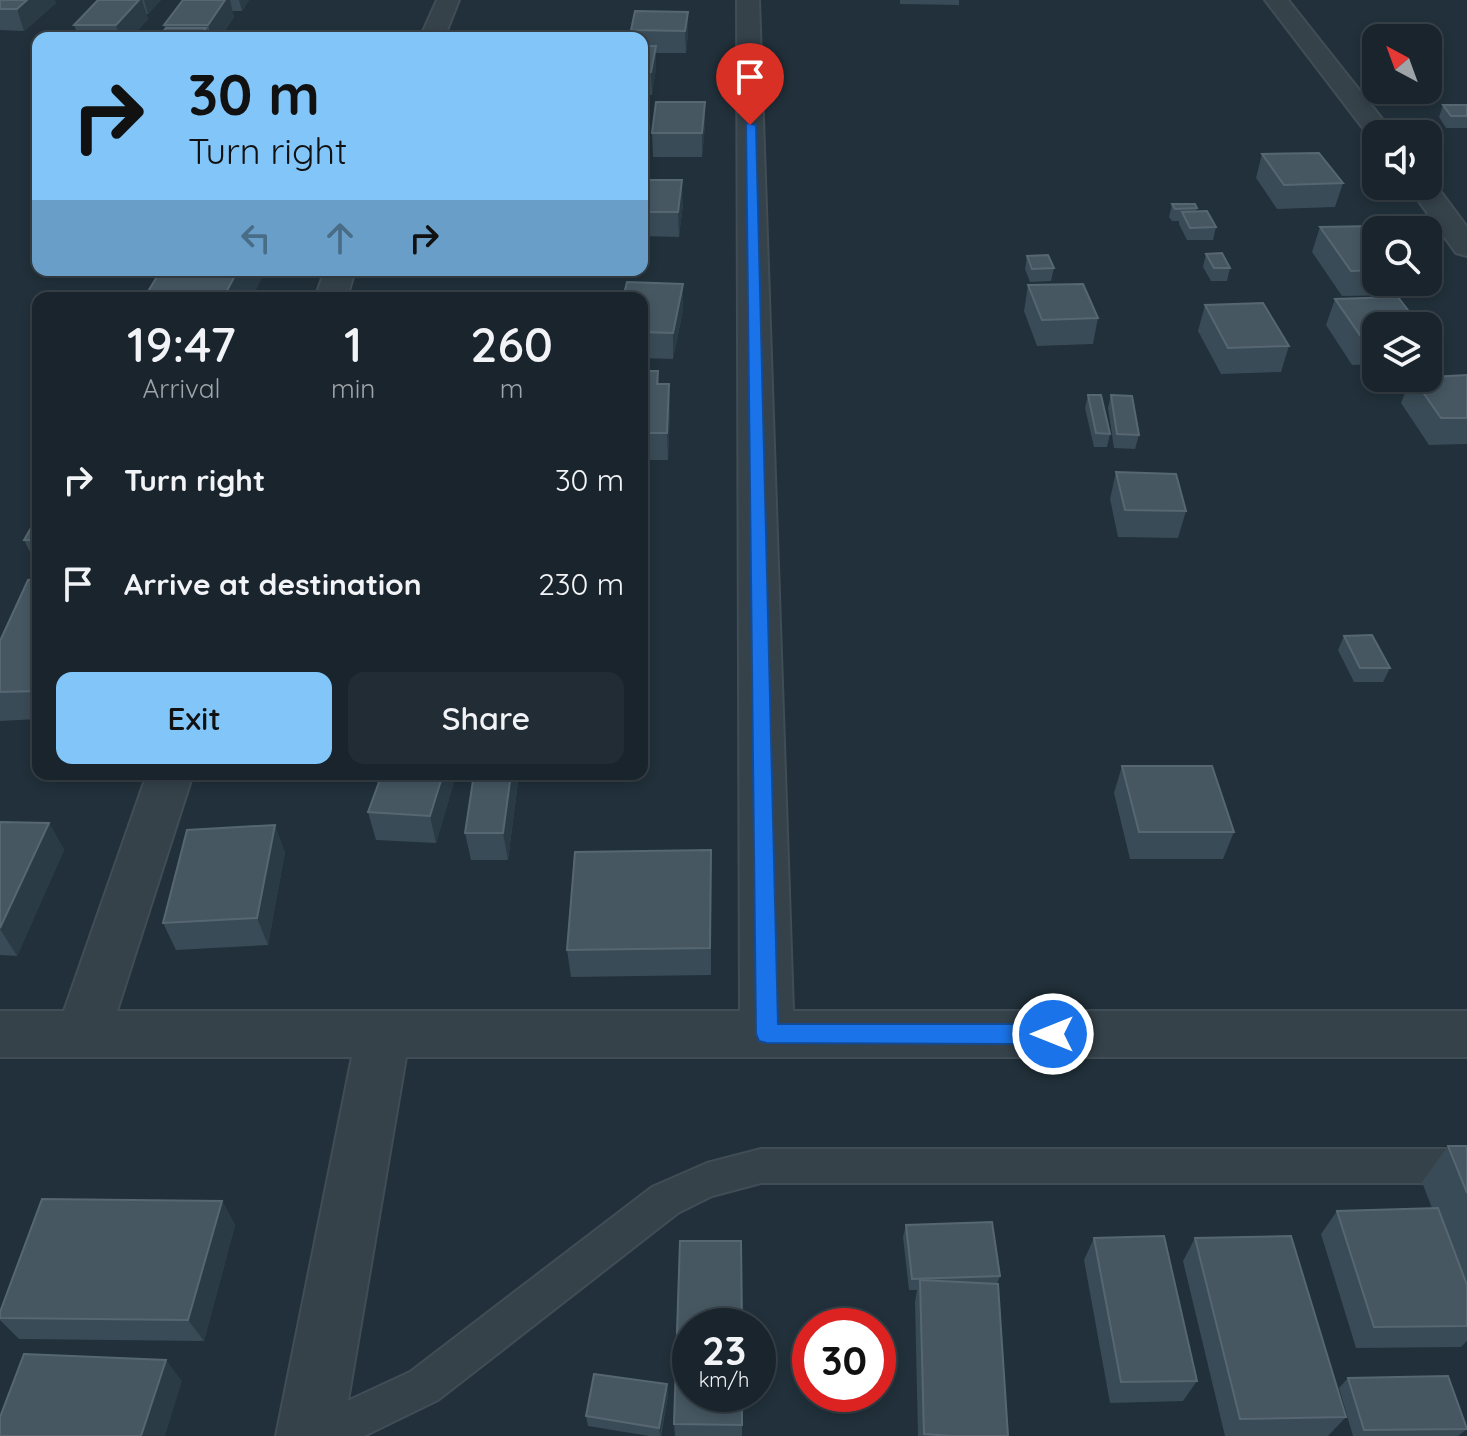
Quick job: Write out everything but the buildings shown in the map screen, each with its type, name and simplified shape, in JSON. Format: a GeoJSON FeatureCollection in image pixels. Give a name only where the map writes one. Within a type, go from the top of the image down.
{"type":"FeatureCollection","features":[{"type":"Feature","properties":{"kind":"street"},"geometry":{"type":"LineString","coordinates":[[435,32],[448,0]]}},
{"type":"Feature","properties":{"kind":"street"},"geometry":{"type":"LineString","coordinates":[[748,0],[767,1034]]}},
{"type":"Feature","properties":{"kind":"street"},"geometry":{"type":"LineString","coordinates":[[1276,0],[1370,120]]}},
{"type":"Feature","properties":{"kind":"street"},"geometry":{"type":"LineString","coordinates":[[1443,201],[1467,247]]}},
{"type":"Feature","properties":{"kind":"street"},"geometry":{"type":"LineString","coordinates":[[83,1034],[168,780]]}},
{"type":"Feature","properties":{"kind":"street"},"geometry":{"type":"LineString","coordinates":[[0,1034],[1467,1034]]}},
{"type":"Feature","properties":{"kind":"street"},"geometry":{"type":"LineString","coordinates":[[309,1436],[383,1034]]}},
{"type":"Feature","properties":{"kind":"lane"},"geometry":{"type":"LineString","coordinates":[[319,1436],[424,1386],[665,1200],[707,1180],[761,1166],[1467,1166]]}},
{"type":"Feature","properties":{"kind":"route"},"geometry":{"type":"LineString","coordinates":[[750,125],[767,1034],[1053,1034]]}}]}
